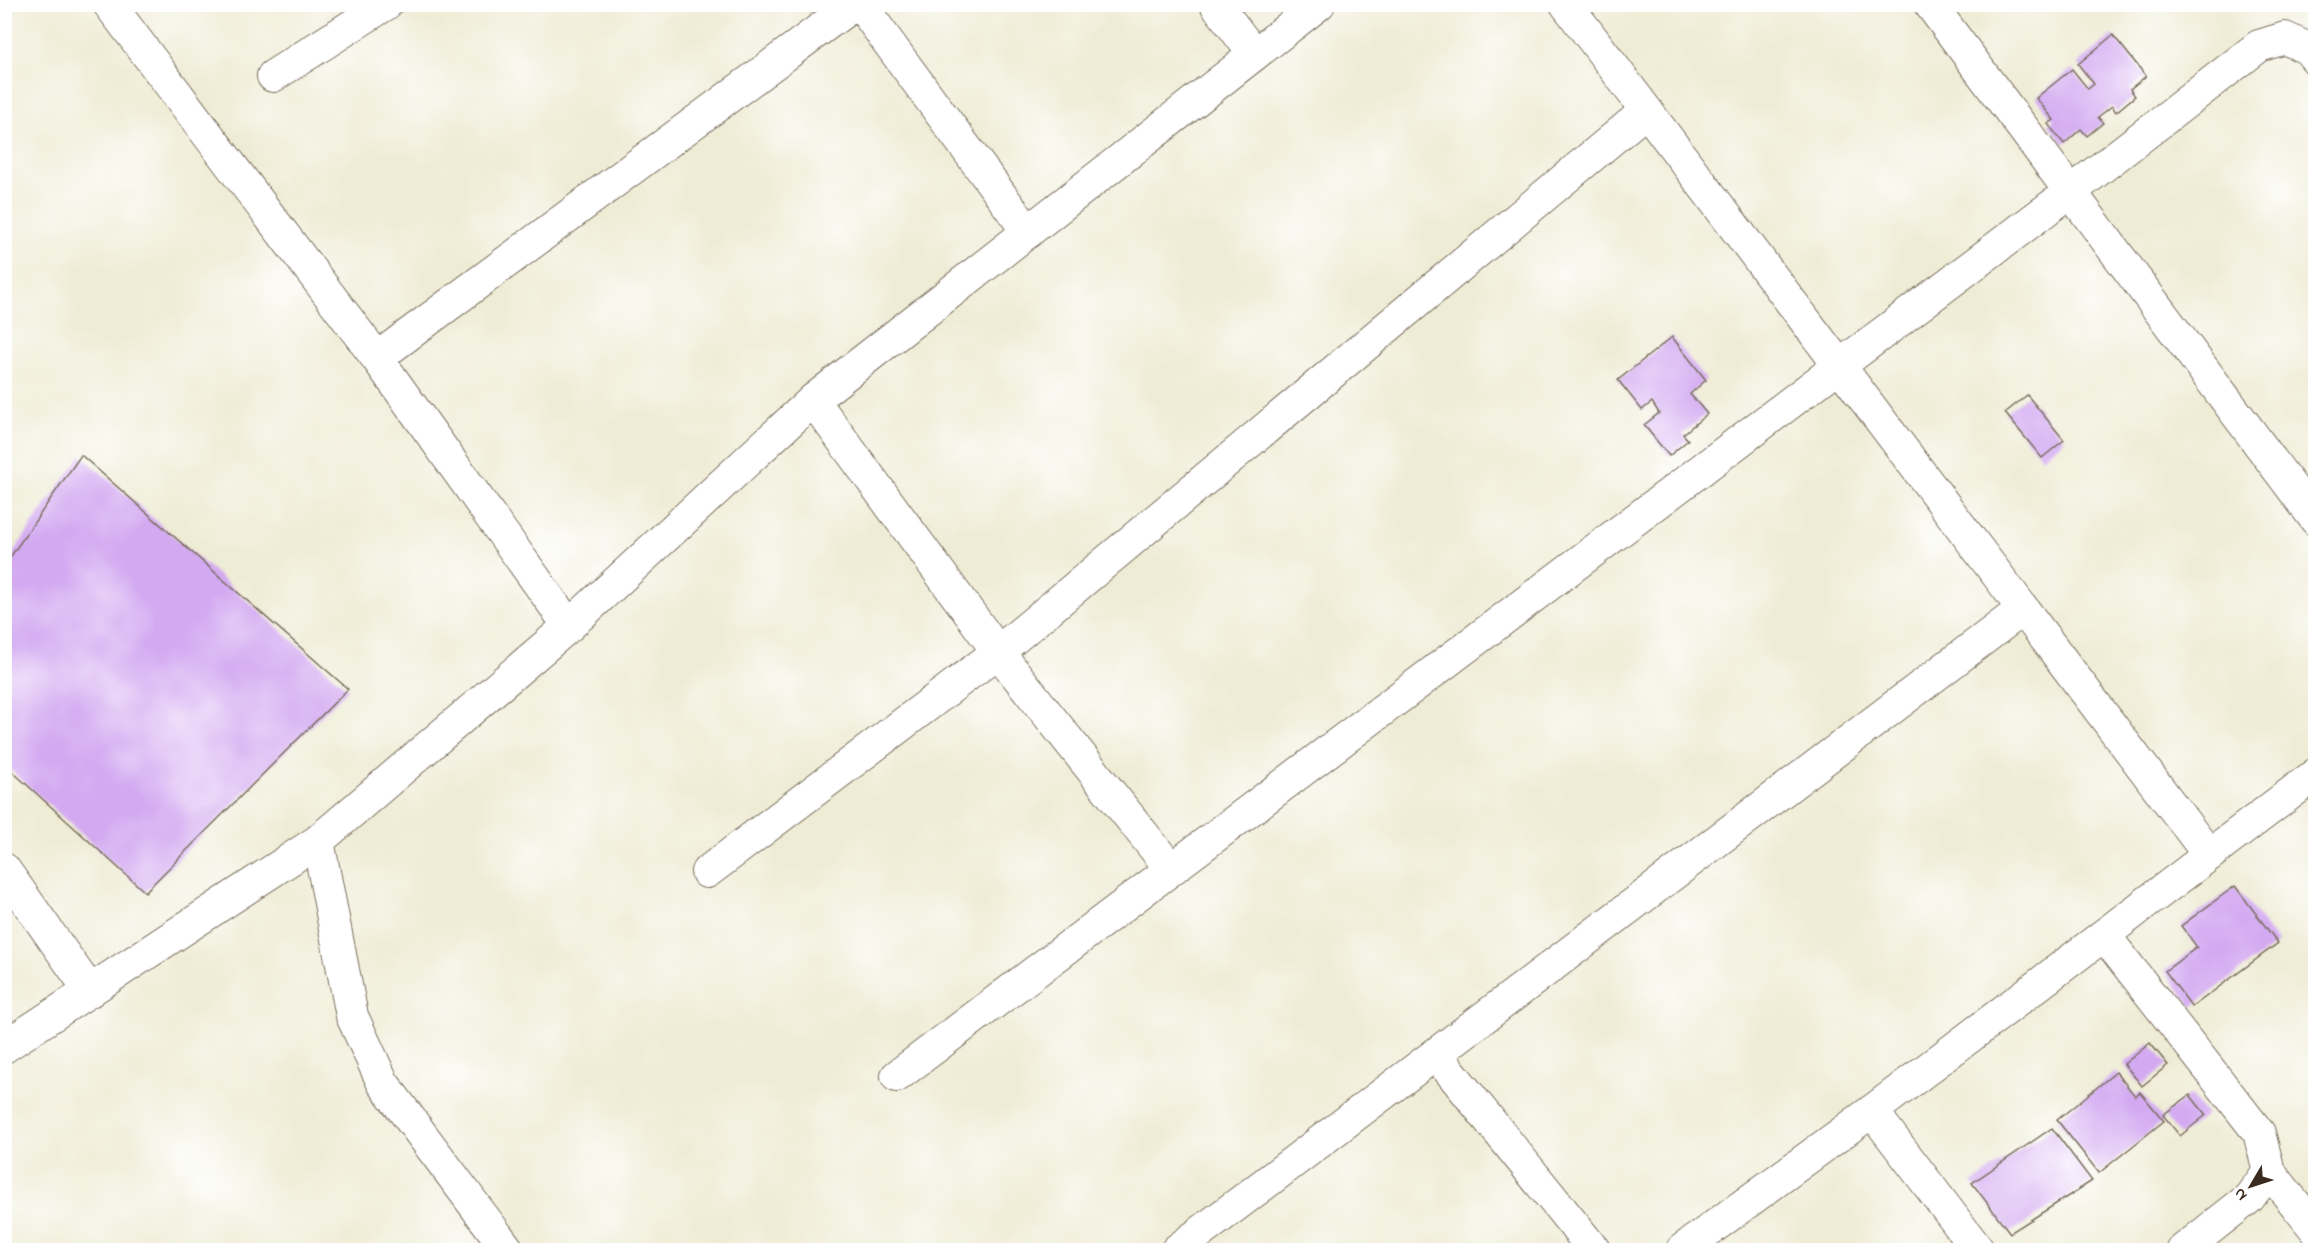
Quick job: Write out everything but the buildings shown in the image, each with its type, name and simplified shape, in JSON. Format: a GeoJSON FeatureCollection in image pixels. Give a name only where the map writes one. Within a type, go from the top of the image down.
{"type":"FeatureCollection","features":[{"type":"Feature","properties":{"kind":"street"},"geometry":{"type":"LineString","coordinates":[[109,4],[377,358],[569,626]]}},
{"type":"Feature","properties":{"kind":"street"},"geometry":{"type":"LineString","coordinates":[[273,76],[386,4]]}},
{"type":"Feature","properties":{"kind":"street"},"geometry":{"type":"LineString","coordinates":[[377,358],[854,4]]}},
{"type":"Feature","properties":{"kind":"street"},"geometry":{"type":"LineString","coordinates":[[860,4],[1028,232]]}},
{"type":"Feature","properties":{"kind":"street"},"geometry":{"type":"LineString","coordinates":[[1216,4],[1254,54]]}},
{"type":"Feature","properties":{"kind":"street"},"geometry":{"type":"LineString","coordinates":[[4,1047],[318,841],[569,626],[813,400],[1319,4]]}},
{"type":"Feature","properties":{"kind":"street"},"geometry":{"type":"LineString","coordinates":[[1566,4],[2208,855]]}},
{"type":"Feature","properties":{"kind":"street"},"geometry":{"type":"LineString","coordinates":[[1930,4],[2316,520]]}},
{"type":"Feature","properties":{"kind":"street"},"geometry":{"type":"LineString","coordinates":[[897,1076],[2070,192],[2259,46],[2285,39],[2313,50]]}},
{"type":"Feature","properties":{"kind":"street"},"geometry":{"type":"LineString","coordinates":[[707,872],[998,652],[1646,111]]}},
{"type":"Feature","properties":{"kind":"street"},"geometry":{"type":"LineString","coordinates":[[813,400],[998,652],[1171,869]]}},
{"type":"Feature","properties":{"kind":"street"},"geometry":{"type":"LineString","coordinates":[[1178,1251],[2023,609]]}},
{"type":"Feature","properties":{"kind":"street"},"geometry":{"type":"LineString","coordinates":[[1682,1251],[1872,1111],[2316,774]]}},
{"type":"Feature","properties":{"kind":"street"},"geometry":{"type":"LineString","coordinates":[[318,841],[352,1016],[383,1083],[508,1251]]}},
{"type":"Feature","properties":{"kind":"street"},"geometry":{"type":"LineString","coordinates":[[4,869],[90,991]]}},
{"type":"Feature","properties":{"kind":"street"},"geometry":{"type":"LineString","coordinates":[[2104,935],[2259,1133],[2269,1171],[2316,1230]]}},
{"type":"Feature","properties":{"kind":"street"},"geometry":{"type":"LineString","coordinates":[[1436,1054],[1594,1251]]}},
{"type":"Feature","properties":{"kind":"street"},"geometry":{"type":"LineString","coordinates":[[1872,1111],[1978,1251]]}},
{"type":"Feature","properties":{"kind":"street"},"geometry":{"type":"LineString","coordinates":[[2183,1251],[2249,1198],[2269,1171]]}}]}
